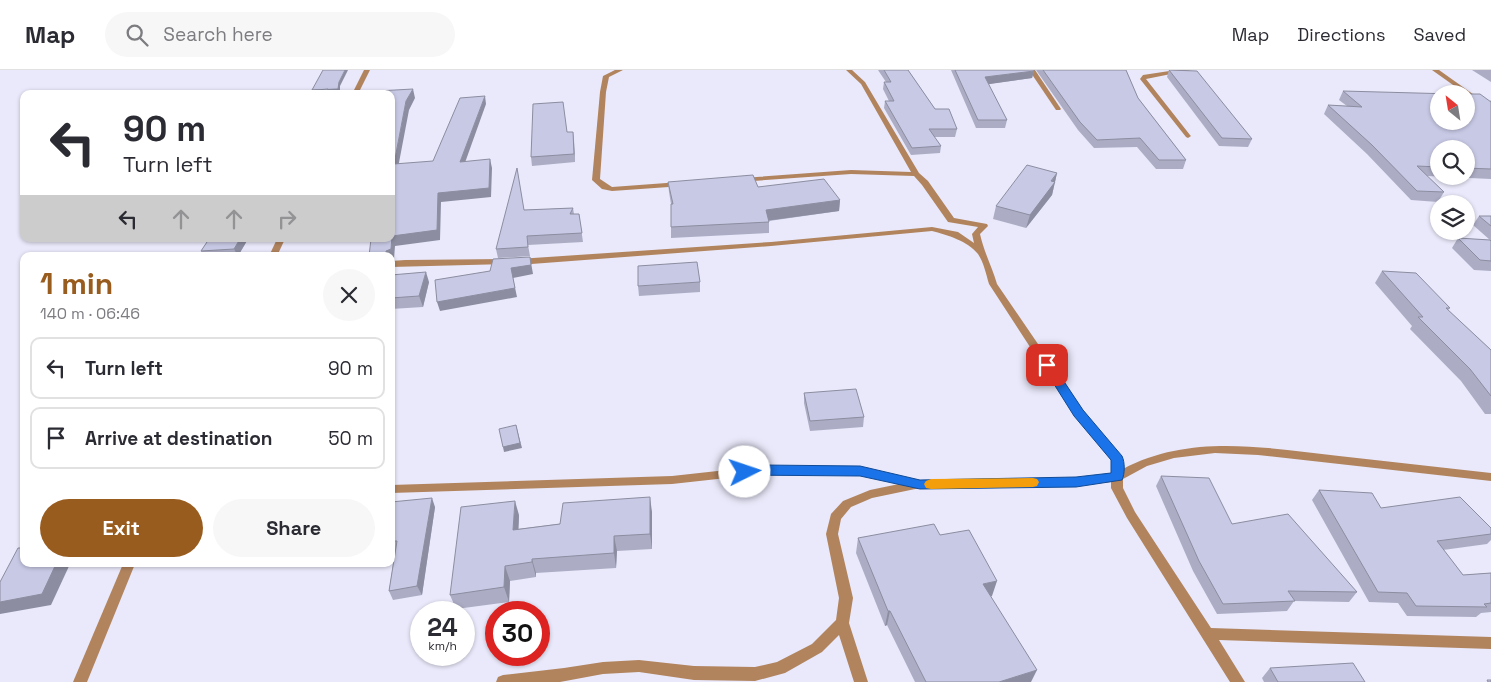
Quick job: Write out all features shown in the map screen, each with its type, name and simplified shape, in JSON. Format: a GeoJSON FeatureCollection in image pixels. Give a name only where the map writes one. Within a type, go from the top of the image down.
{"type":"FeatureCollection","features":[{"type":"Feature","properties":{"kind":"street"},"geometry":{"type":"LineString","coordinates":[[357,90],[367,70]]}},
{"type":"Feature","properties":{"kind":"street"},"geometry":{"type":"LineString","coordinates":[[620,70],[606,76],[596,180],[605,187],[612,189],[692,183]]}},
{"type":"Feature","properties":{"kind":"street"},"geometry":{"type":"LineString","coordinates":[[849,70],[863,83],[916,174],[925,183],[951,220]]}},
{"type":"Feature","properties":{"kind":"street"},"geometry":{"type":"LineString","coordinates":[[1032,70],[1058,108]]}},
{"type":"Feature","properties":{"kind":"street"},"geometry":{"type":"LineString","coordinates":[[1188,70],[1155,74],[1145,76],[1143,79],[1188,136]]}},
{"type":"Feature","properties":{"kind":"street"},"geometry":{"type":"LineString","coordinates":[[1435,70],[1491,110]]}},
{"type":"Feature","properties":{"kind":"street"},"geometry":{"type":"LineString","coordinates":[[732,180],[851,172],[916,174]]}},
{"type":"Feature","properties":{"kind":"street"},"geometry":{"type":"LineString","coordinates":[[932,229],[951,220],[984,226],[976,234],[980,251],[987,263],[993,284],[1078,413],[1117,459],[1117,488],[1131,515],[1238,682]]}},
{"type":"Feature","properties":{"kind":"street"},"geometry":{"type":"LineString","coordinates":[[395,264],[442,262],[478,264],[576,258],[771,244],[932,229],[955,234],[980,251]]}},
{"type":"Feature","properties":{"kind":"street"},"geometry":{"type":"LineString","coordinates":[[861,682],[842,623],[846,598],[832,534],[835,517],[846,504],[870,494],[920,484],[1076,482],[1117,477],[1143,463],[1174,454],[1215,449],[1258,451],[1491,477]]}},
{"type":"Feature","properties":{"kind":"street"},"geometry":{"type":"LineString","coordinates":[[395,489],[672,480],[763,470],[860,471],[920,484]]}},
{"type":"Feature","properties":{"kind":"street"},"geometry":{"type":"LineString","coordinates":[[80,682],[128,567]]}},
{"type":"Feature","properties":{"kind":"street"},"geometry":{"type":"LineString","coordinates":[[504,682],[603,668],[639,666],[694,674],[754,674],[780,668],[818,648],[842,623]]}},
{"type":"Feature","properties":{"kind":"street"},"geometry":{"type":"LineString","coordinates":[[1206,634],[1491,643]]}},
{"type":"Feature","properties":{"kind":"building"},"geometry":{"type":"Polygon","coordinates":[[[323,70],[345,70],[338,89],[312,90],[323,70]]]}},
{"type":"Feature","properties":{"kind":"building"},"geometry":{"type":"Polygon","coordinates":[[[884,70],[908,70],[935,109],[949,109],[957,129],[929,129],[941,146],[912,148],[885,101],[894,101],[884,82],[891,82],[884,70]]]}},
{"type":"Feature","properties":{"kind":"building"},"geometry":{"type":"Polygon","coordinates":[[[955,70],[1034,71],[985,77],[1007,120],[978,120],[955,70]]]}},
{"type":"Feature","properties":{"kind":"building"},"geometry":{"type":"Polygon","coordinates":[[[1043,70],[1126,70],[1138,98],[1186,160],[1159,160],[1140,138],[1097,140],[1080,122],[1043,70]]]}},
{"type":"Feature","properties":{"kind":"building"},"geometry":{"type":"Polygon","coordinates":[[[1169,70],[1197,71],[1252,139],[1222,138],[1169,70]]]}},
{"type":"Feature","properties":{"kind":"building"},"geometry":{"type":"Polygon","coordinates":[[[413,89],[406,101],[395,159],[395,90],[413,89]]]}},
{"type":"Feature","properties":{"kind":"building"},"geometry":{"type":"Polygon","coordinates":[[[1343,91],[1430,93],[1430,130],[1475,130],[1475,94],[1480,94],[1491,102],[1491,169],[1475,168],[1475,140],[1430,140],[1430,167],[1417,166],[1430,179],[1430,185],[1437,185],[1444,192],[1417,191],[1372,145],[1328,105],[1362,107],[1343,91]]]}},
{"type":"Feature","properties":{"kind":"building"},"geometry":{"type":"Polygon","coordinates":[[[485,96],[460,162],[490,159],[489,188],[438,193],[437,230],[395,236],[395,164],[433,161],[460,98],[485,96]]]}},
{"type":"Feature","properties":{"kind":"building"},"geometry":{"type":"Polygon","coordinates":[[[563,102],[567,132],[573,132],[574,154],[531,157],[533,104],[563,102]]]}},
{"type":"Feature","properties":{"kind":"building"},"geometry":{"type":"Polygon","coordinates":[[[1027,165],[1057,173],[1051,181],[1055,182],[1030,215],[996,206],[1027,165]]]}},
{"type":"Feature","properties":{"kind":"building"},"geometry":{"type":"Polygon","coordinates":[[[517,168],[524,210],[573,208],[570,214],[579,214],[582,233],[527,236],[528,247],[496,249],[517,168]]]}},
{"type":"Feature","properties":{"kind":"building"},"geometry":{"type":"Polygon","coordinates":[[[753,175],[758,187],[824,179],[840,200],[766,210],[769,222],[671,227],[671,204],[673,204],[668,182],[753,175]]]}},
{"type":"Feature","properties":{"kind":"building"},"geometry":{"type":"Polygon","coordinates":[[[1479,216],[1491,216],[1491,226],[1479,216]]]}},
{"type":"Feature","properties":{"kind":"building"},"geometry":{"type":"Polygon","coordinates":[[[1460,240],[1491,241],[1491,261],[1480,260],[1460,240]]]}},
{"type":"Feature","properties":{"kind":"building"},"geometry":{"type":"Polygon","coordinates":[[[207,242],[238,242],[234,249],[201,251],[207,242]]]}},
{"type":"Feature","properties":{"kind":"building"},"geometry":{"type":"Polygon","coordinates":[[[371,242],[392,242],[391,249],[386,252],[369,252],[371,242]]]}},
{"type":"Feature","properties":{"kind":"building"},"geometry":{"type":"Polygon","coordinates":[[[530,257],[531,265],[511,268],[515,288],[437,302],[435,280],[490,271],[493,259],[530,257]]]}},
{"type":"Feature","properties":{"kind":"building"},"geometry":{"type":"Polygon","coordinates":[[[697,262],[700,282],[638,286],[638,266],[697,262]]]}},
{"type":"Feature","properties":{"kind":"building"},"geometry":{"type":"Polygon","coordinates":[[[1382,271],[1416,273],[1450,308],[1446,308],[1491,350],[1491,396],[1470,369],[1418,317],[1423,317],[1382,271]]]}},
{"type":"Feature","properties":{"kind":"building"},"geometry":{"type":"Polygon","coordinates":[[[426,272],[419,296],[395,298],[395,275],[426,272]]]}},
{"type":"Feature","properties":{"kind":"building"},"geometry":{"type":"Polygon","coordinates":[[[856,389],[864,417],[810,421],[804,393],[856,389]]]}},
{"type":"Feature","properties":{"kind":"building"},"geometry":{"type":"Polygon","coordinates":[[[516,425],[520,443],[503,447],[499,429],[516,425]]]}},
{"type":"Feature","properties":{"kind":"building"},"geometry":{"type":"Polygon","coordinates":[[[1161,476],[1209,478],[1232,524],[1288,514],[1357,592],[1288,591],[1295,601],[1223,604],[1199,561],[1161,476]]]}},
{"type":"Feature","properties":{"kind":"building"},"geometry":{"type":"Polygon","coordinates":[[[1319,490],[1372,493],[1381,508],[1460,497],[1491,528],[1491,534],[1437,541],[1463,575],[1491,573],[1491,603],[1484,604],[1487,607],[1416,606],[1407,593],[1378,592],[1319,490]]]}},
{"type":"Feature","properties":{"kind":"building"},"geometry":{"type":"Polygon","coordinates":[[[650,497],[650,534],[614,536],[614,553],[532,559],[532,562],[505,566],[504,587],[450,595],[461,507],[515,501],[513,530],[560,524],[563,503],[650,497]]]}},
{"type":"Feature","properties":{"kind":"building"},"geometry":{"type":"Polygon","coordinates":[[[432,498],[417,586],[389,591],[393,567],[395,567],[397,541],[395,541],[395,502],[432,498]]]}},
{"type":"Feature","properties":{"kind":"building"},"geometry":{"type":"Polygon","coordinates":[[[934,524],[940,535],[969,530],[997,581],[983,584],[1037,670],[999,682],[926,682],[890,611],[888,611],[858,538],[934,524]]]}},
{"type":"Feature","properties":{"kind":"building"},"geometry":{"type":"Polygon","coordinates":[[[18,548],[20,548],[20,567],[55,567],[42,594],[0,602],[0,582],[18,548]]]}},
{"type":"Feature","properties":{"kind":"building"},"geometry":{"type":"Polygon","coordinates":[[[1353,663],[1365,682],[1278,682],[1270,668],[1353,663]]]}},
{"type":"Feature","properties":{"kind":"slow traffic"},"geometry":{"type":"LineString","coordinates":[[931,484],[1033,482]]}},
{"type":"Feature","properties":{"kind":"route"},"geometry":{"type":"LineString","coordinates":[[745,472],[763,470],[860,471],[920,484],[1076,482],[1117,477],[1117,459],[1106,443],[1078,413],[1047,365]]}}]}
